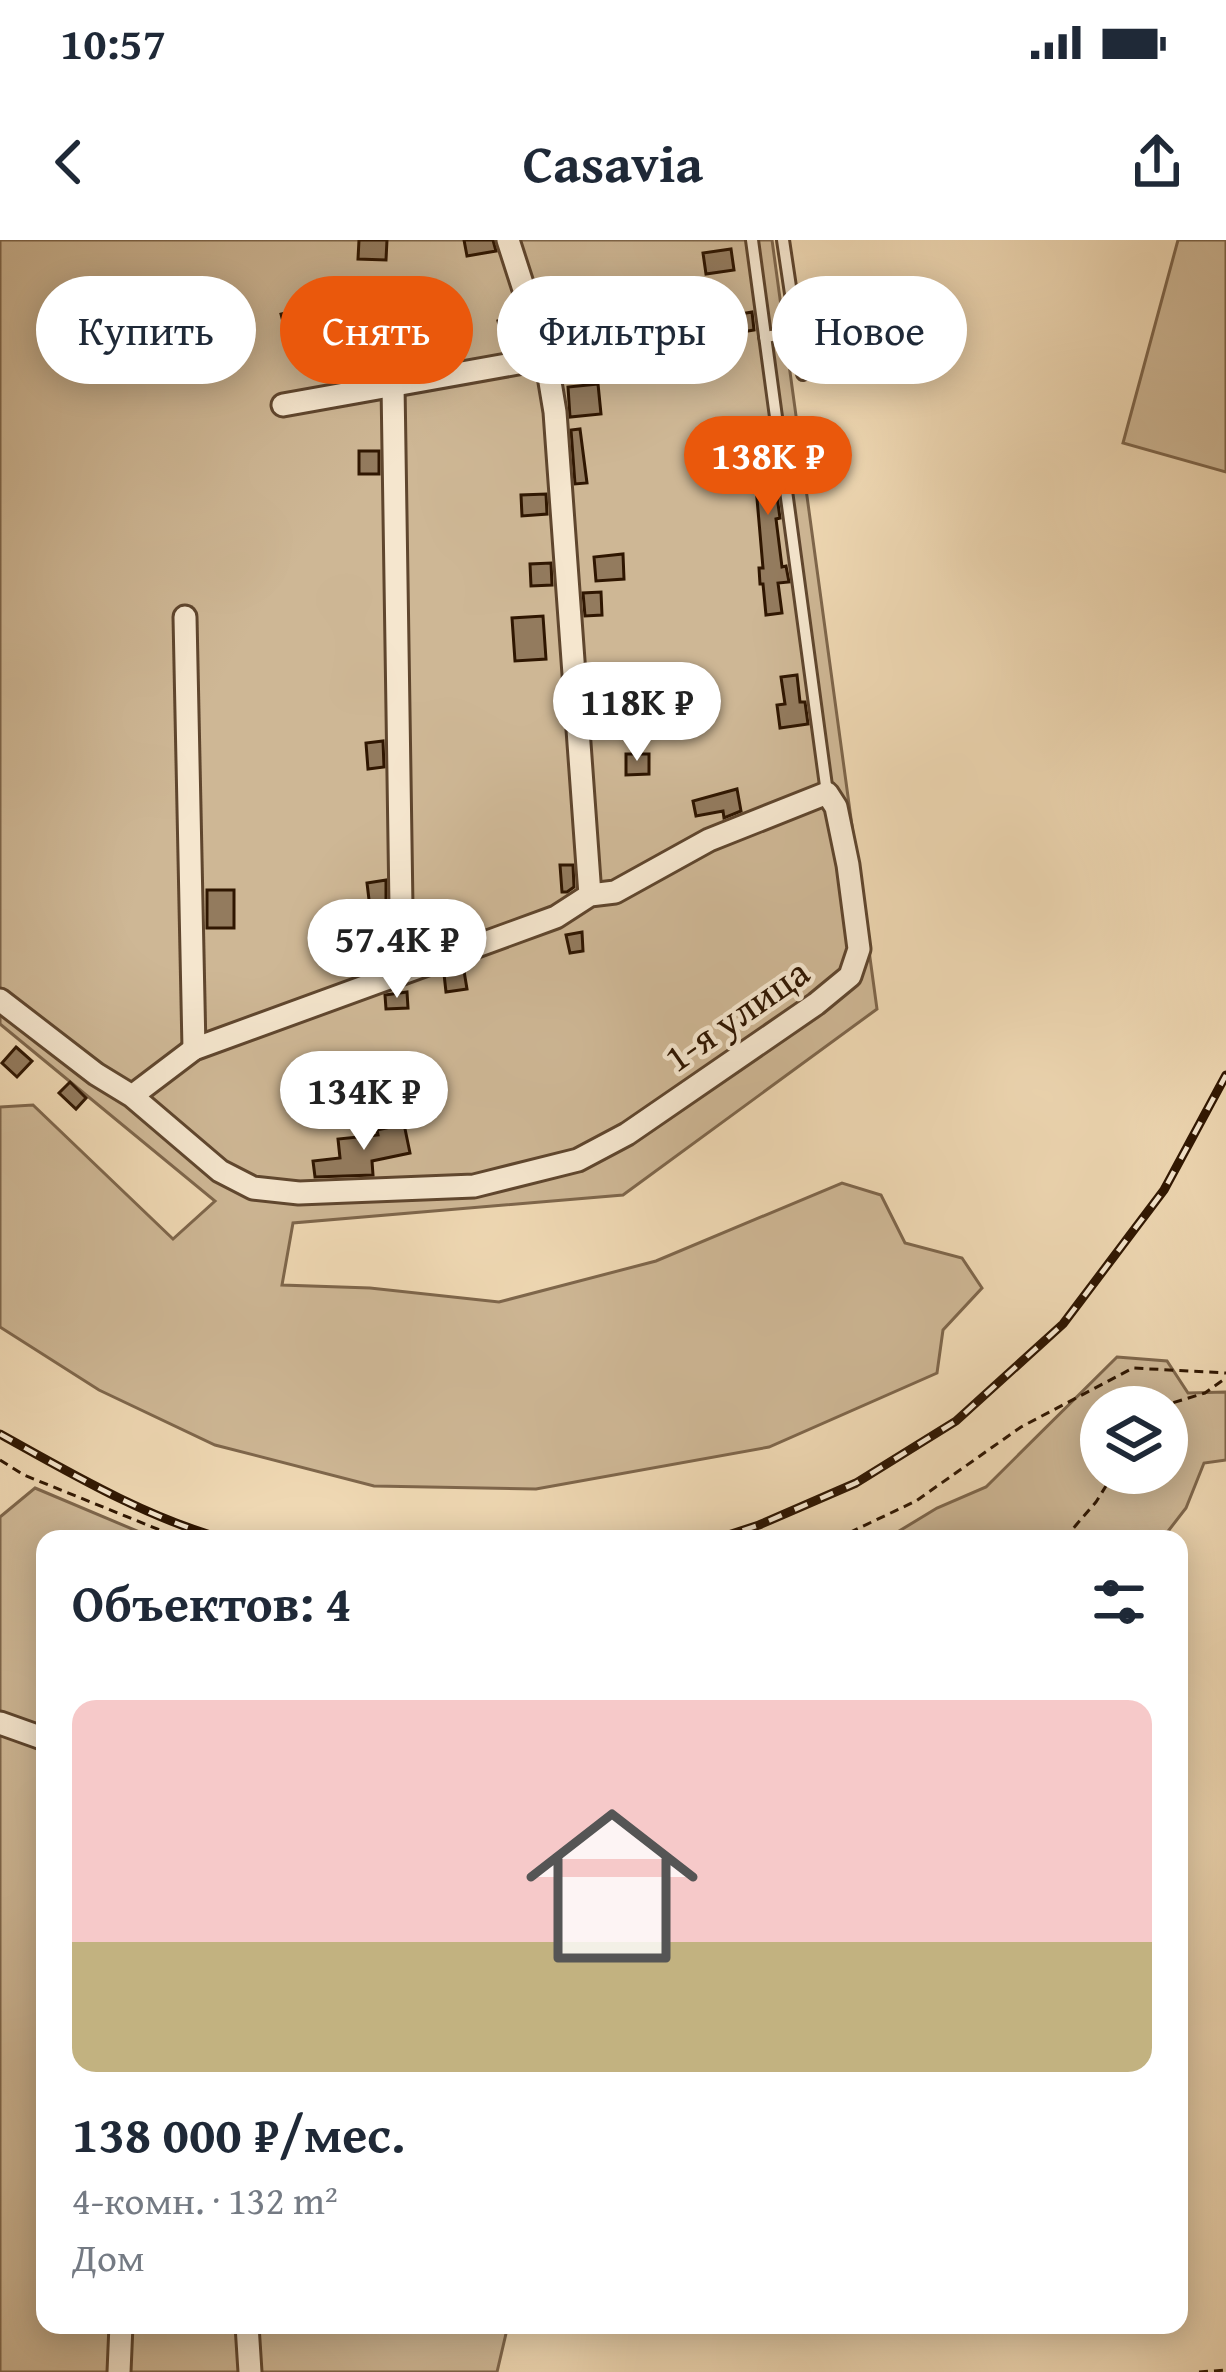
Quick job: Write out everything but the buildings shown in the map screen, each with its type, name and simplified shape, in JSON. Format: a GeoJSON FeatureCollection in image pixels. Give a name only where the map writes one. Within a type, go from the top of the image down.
{"type":"FeatureCollection","features":[{"type":"Feature","properties":{"kind":"street"},"geometry":{"type":"LineString","coordinates":[[508,240],[520,276]]}},
{"type":"Feature","properties":{"kind":"street"},"geometry":{"type":"LineString","coordinates":[[283,405],[497,367]]}},
{"type":"Feature","properties":{"kind":"street"},"geometry":{"type":"LineString","coordinates":[[550,384],[590,896]]}},
{"type":"Feature","properties":{"kind":"street"},"geometry":{"type":"LineString","coordinates":[[393,385],[402,972]]}},
{"type":"Feature","properties":{"kind":"street"},"geometry":{"type":"LineString","coordinates":[[185,617],[194,1049]]}},
{"type":"Feature","properties":{"kind":"street"},"geometry":{"type":"LineString","coordinates":[[132,1096],[194,1049],[556,917],[590,896],[615,892],[710,840],[827,793]]}},
{"type":"Feature","properties":{"kind":"street","name":"1-я улица"},"geometry":{"type":"LineString","coordinates":[[0,1000],[132,1096],[220,1171],[253,1188],[299,1193],[474,1186],[578,1160],[628,1134],[850,976],[859,949],[836,807],[827,793]]}},
{"type":"Feature","properties":{"kind":"street"},"geometry":{"type":"LineString","coordinates":[[0,1723],[36,1736]]}},
{"type":"Feature","properties":{"kind":"street"},"geometry":{"type":"LineString","coordinates":[[119,2372],[121,2334]]}},
{"type":"Feature","properties":{"kind":"street"},"geometry":{"type":"LineString","coordinates":[[248,2334],[250,2372]]}},
{"type":"Feature","properties":{"kind":"lane"},"geometry":{"type":"LineString","coordinates":[[752,240],[827,793]]}},
{"type":"Feature","properties":{"kind":"lane"},"geometry":{"type":"LineString","coordinates":[[783,240],[788,276]]}},
{"type":"Feature","properties":{"kind":"lane"},"geometry":{"type":"LineString","coordinates":[[766,337],[772,336]]}},
{"type":"Feature","properties":{"kind":"path"},"geometry":{"type":"LineString","coordinates":[[855,1530],[916,1501],[1022,1427],[1133,1368],[1226,1376]]}},
{"type":"Feature","properties":{"kind":"path"},"geometry":{"type":"LineString","coordinates":[[1188,1398],[1204,1393],[1226,1376]]}},
{"type":"Feature","properties":{"kind":"path"},"geometry":{"type":"LineString","coordinates":[[0,1460],[24,1475],[160,1530]]}},
{"type":"Feature","properties":{"kind":"path"},"geometry":{"type":"LineString","coordinates":[[0,1475],[8,1465]]}},
{"type":"Feature","properties":{"kind":"path"},"geometry":{"type":"LineString","coordinates":[[1072,1530],[1101,1494]]}},
{"type":"Feature","properties":{"kind":"path"},"geometry":{"type":"LineString","coordinates":[[1198,2372],[1226,2370]]}},
{"type":"Feature","properties":{"kind":"shaded area"},"geometry":{"type":"Polygon","coordinates":[[[0,240],[772,240],[777,276],[772,276],[772,384],[792,384],[877,1009],[623,1195],[293,1223],[282,1285],[370,1288],[499,1302],[656,1261],[842,1183],[881,1195],[905,1243],[962,1258],[982,1288],[943,1330],[937,1373],[769,1447],[536,1489],[374,1486],[215,1445],[99,1390],[0,1327],[0,1107],[33,1105],[173,1239],[215,1201],[0,1024],[0,240]]]}},
{"type":"Feature","properties":{"kind":"shaded area"},"geometry":{"type":"Polygon","coordinates":[[[1178,240],[1226,240],[1226,472],[1123,443],[1178,240]]]}},
{"type":"Feature","properties":{"kind":"shaded area"},"geometry":{"type":"Polygon","coordinates":[[[1117,1357],[1167,1361],[1183,1386],[1088,1386],[1117,1357]]]}},
{"type":"Feature","properties":{"kind":"shaded area"},"geometry":{"type":"Polygon","coordinates":[[[1226,1392],[1226,1460],[1204,1463],[1186,1508],[1169,1530],[901,1530],[986,1487],[1080,1394],[1080,1494],[1188,1494],[1188,1393],[1226,1392]]]}},
{"type":"Feature","properties":{"kind":"shaded area"},"geometry":{"type":"Polygon","coordinates":[[[35,1488],[135,1530],[36,1530],[36,2334],[506,2334],[497,2372],[0,2372],[0,1517],[35,1488]]]}},
{"type":"Feature","properties":{"kind":"railway"},"geometry":{"type":"LineString","coordinates":[[744,1530],[856,1483],[956,1421],[1063,1324],[1164,1190],[1226,1075]]}},
{"type":"Feature","properties":{"kind":"railway"},"geometry":{"type":"LineString","coordinates":[[0,1434],[137,1507],[195,1530]]}}]}
